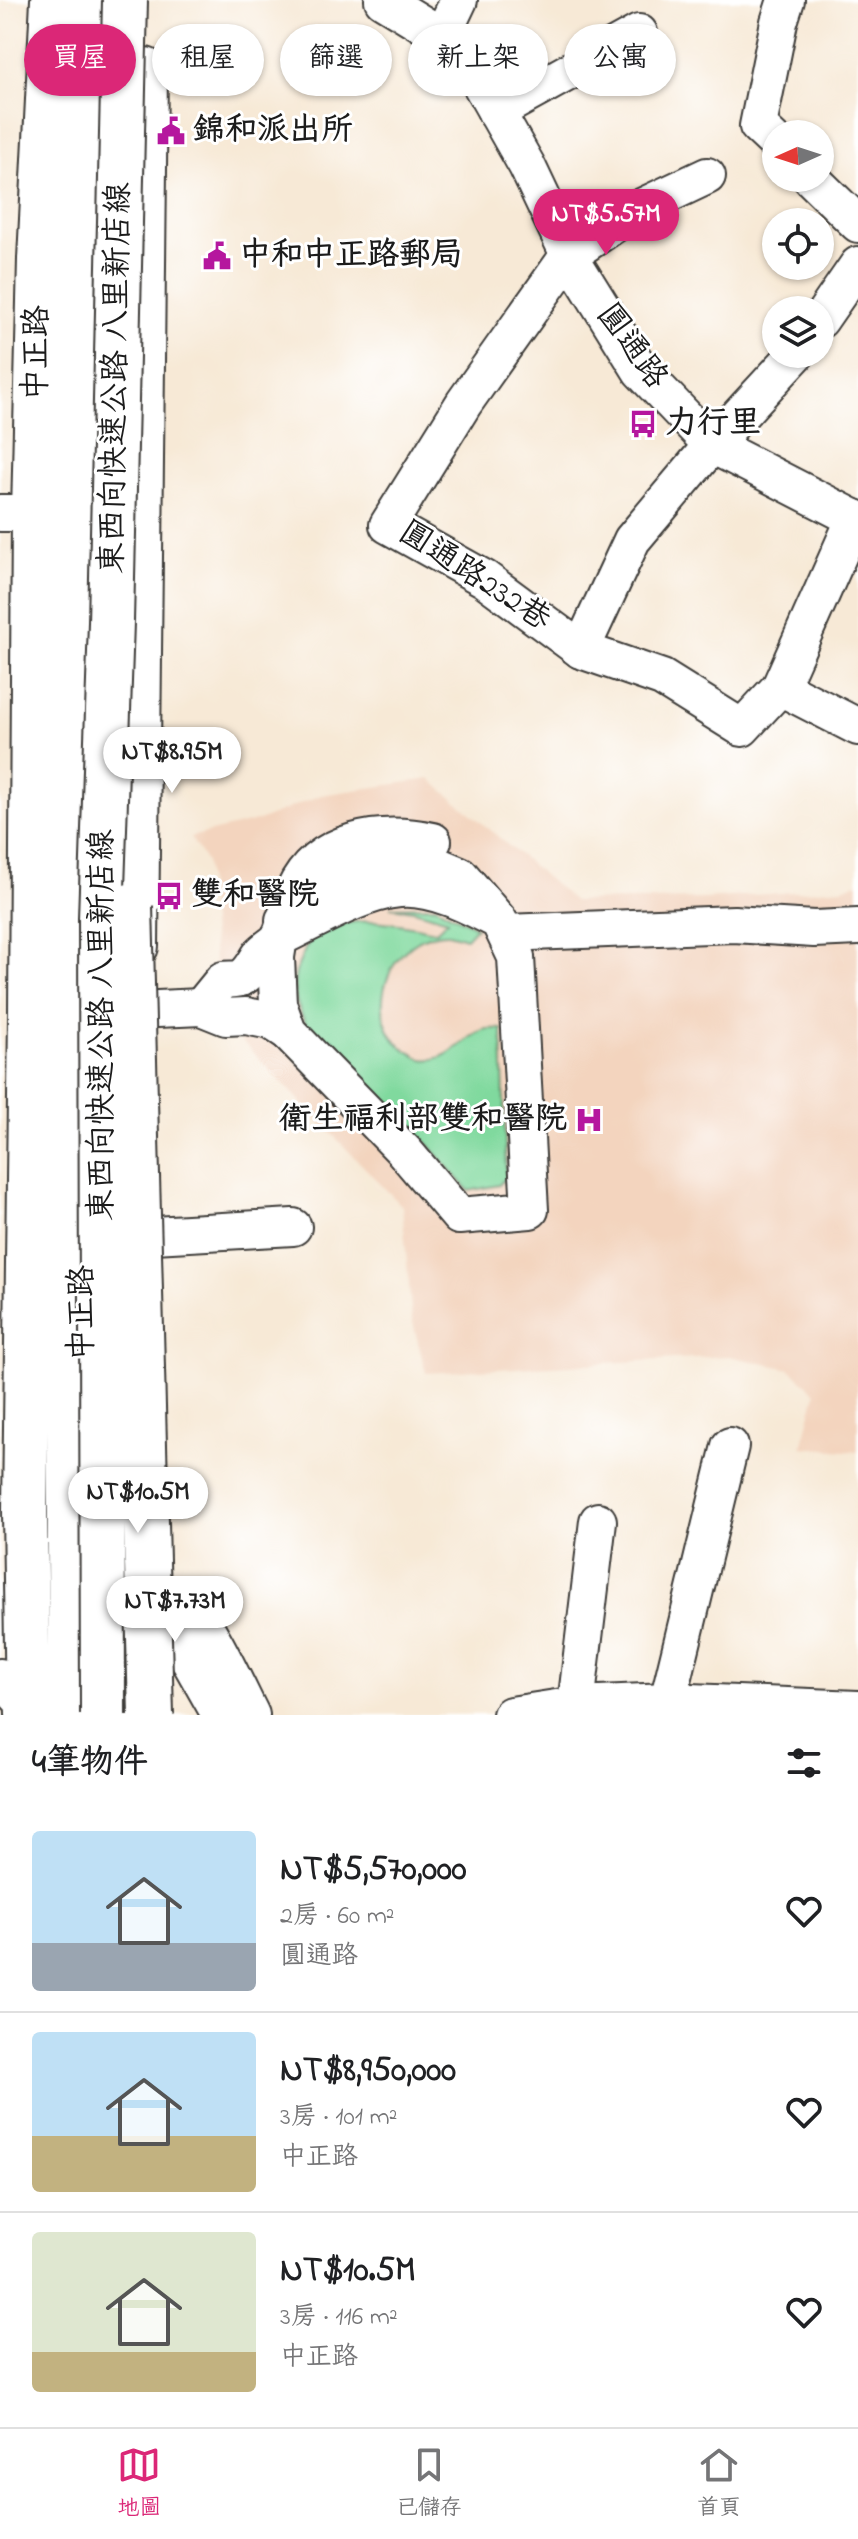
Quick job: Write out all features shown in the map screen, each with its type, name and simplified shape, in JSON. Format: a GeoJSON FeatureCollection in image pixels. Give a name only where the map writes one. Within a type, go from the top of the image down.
{"type":"FeatureCollection","features":[{"type":"Feature","properties":{"kind":"main road","name":"中正路"},"geometry":{"type":"LineString","coordinates":[[53,0],[40,259],[17,513],[31,1014],[12,1502],[26,1627],[80,1709]]}},
{"type":"Feature","properties":{"kind":"main road","name":"東西向快速公路 八里新店線"},"geometry":{"type":"LineString","coordinates":[[80,1709],[66,851],[82,0]]}},
{"type":"Feature","properties":{"kind":"main road","name":"中正路"},"geometry":{"type":"LineString","coordinates":[[80,1709],[84,1660],[82,1110],[85,711],[103,312],[108,92],[105,0]]}},
{"type":"Feature","properties":{"kind":"main road","name":"東西向快速公路 八里新店線"},"geometry":{"type":"LineString","coordinates":[[80,1709],[129,849],[111,622],[125,0]]}},
{"type":"Feature","properties":{"kind":"main road","name":"中正路"},"geometry":{"type":"LineString","coordinates":[[80,1709],[143,1590],[136,1236],[136,1010],[145,0]]}},
{"type":"Feature","properties":{"kind":"main road"},"geometry":{"type":"LineString","coordinates":[[82,1528],[143,1590],[162,1604],[225,1715]]}},
{"type":"Feature","properties":{"kind":"street","name":"圓通路"},"geometry":{"type":"LineString","coordinates":[[383,0],[422,24]]}},
{"type":"Feature","properties":{"kind":"street"},"geometry":{"type":"LineString","coordinates":[[448,24],[459,0]]}},
{"type":"Feature","properties":{"kind":"street"},"geometry":{"type":"LineString","coordinates":[[762,130],[758,126],[773,7]]}},
{"type":"Feature","properties":{"kind":"street"},"geometry":{"type":"LineString","coordinates":[[496,112],[564,74]]}},
{"type":"Feature","properties":{"kind":"street","name":"圓通路"},"geometry":{"type":"LineString","coordinates":[[487,96],[527,166],[569,255],[641,371],[712,445],[857,519]]}},
{"type":"Feature","properties":{"kind":"street"},"geometry":{"type":"LineString","coordinates":[[569,255],[635,210],[707,176]]}},
{"type":"Feature","properties":{"kind":"street"},"geometry":{"type":"LineString","coordinates":[[825,192],[858,224]]}},
{"type":"Feature","properties":{"kind":"street","name":"圓通路232巷"},"geometry":{"type":"LineString","coordinates":[[569,255],[464,403],[388,525],[485,579],[581,650],[632,540],[712,445],[783,368]]}},
{"type":"Feature","properties":{"kind":"street"},"geometry":{"type":"LineString","coordinates":[[834,300],[858,265]]}},
{"type":"Feature","properties":{"kind":"street"},"geometry":{"type":"LineString","coordinates":[[581,650],[662,678],[742,728],[780,687],[857,519]]}},
{"type":"Feature","properties":{"kind":"street"},"geometry":{"type":"LineString","coordinates":[[780,687],[858,727]]}},
{"type":"Feature","properties":{"kind":"street"},"geometry":{"type":"LineString","coordinates":[[136,1010],[201,1007],[226,1017],[246,1016],[271,1021],[288,1032],[404,1151],[459,1216],[530,1210],[516,957],[478,875],[463,851],[411,836],[386,836],[362,839],[317,858],[294,890],[281,929],[276,957],[278,1004],[288,1032]]}},
{"type":"Feature","properties":{"kind":"street"},"geometry":{"type":"LineString","coordinates":[[201,1007],[223,980],[241,978],[254,966],[281,929],[374,894],[401,889],[428,891],[474,908],[502,927],[734,924],[814,929],[858,927]]}},
{"type":"Feature","properties":{"kind":"street"},"geometry":{"type":"LineString","coordinates":[[136,1236],[293,1227]]}},
{"type":"Feature","properties":{"kind":"street"},"geometry":{"type":"LineString","coordinates":[[668,1701],[730,1446]]}},
{"type":"Feature","properties":{"kind":"street"},"geometry":{"type":"LineString","coordinates":[[576,1705],[598,1521]]}},
{"type":"Feature","properties":{"kind":"street"},"geometry":{"type":"LineString","coordinates":[[143,1590],[191,1607],[251,1715]]}},
{"type":"Feature","properties":{"kind":"street"},"geometry":{"type":"LineString","coordinates":[[511,1715],[576,1705],[668,1701],[858,1709]]}},
{"type":"Feature","properties":{"kind":"shaded area","name":"衛生福利部雙和醫院"},"geometry":{"type":"Polygon","coordinates":[[[430,779],[574,901],[706,899],[842,888],[858,882],[858,1452],[802,1447],[816,1393],[790,1369],[729,1356],[426,1373],[412,1319],[402,1206],[235,1034],[220,1034],[206,862],[190,837],[261,820],[321,795],[430,779]]]}},
{"type":"Feature","properties":{"kind":"green space"},"geometry":{"type":"Polygon","coordinates":[[[435,906],[476,927],[466,938],[448,933],[427,937],[409,947],[395,963],[386,982],[383,1002],[385,1022],[395,1039],[411,1053],[431,1060],[447,1054],[483,1030],[502,1029],[506,1177],[499,1185],[469,1191],[428,1144],[307,1026],[299,1010],[294,986],[297,970],[315,933],[340,924],[367,921],[436,931],[448,920],[390,907],[435,906]]]}},
{"type":"Feature","properties":{"kind":"place","name":"錦和派出所"},"geometry":{"type":"Point","coordinates":[171,131]}},
{"type":"Feature","properties":{"kind":"place","name":"中和中正路郵局"},"geometry":{"type":"Point","coordinates":[217,256]}},
{"type":"Feature","properties":{"kind":"place","name":"力行里"},"geometry":{"type":"Point","coordinates":[643,424]}},
{"type":"Feature","properties":{"kind":"place","name":"雙和醫院"},"geometry":{"type":"Point","coordinates":[169,896]}},
{"type":"Feature","properties":{"kind":"place","name":"衛生福利部雙和醫院"},"geometry":{"type":"Point","coordinates":[589,1120]}}]}
